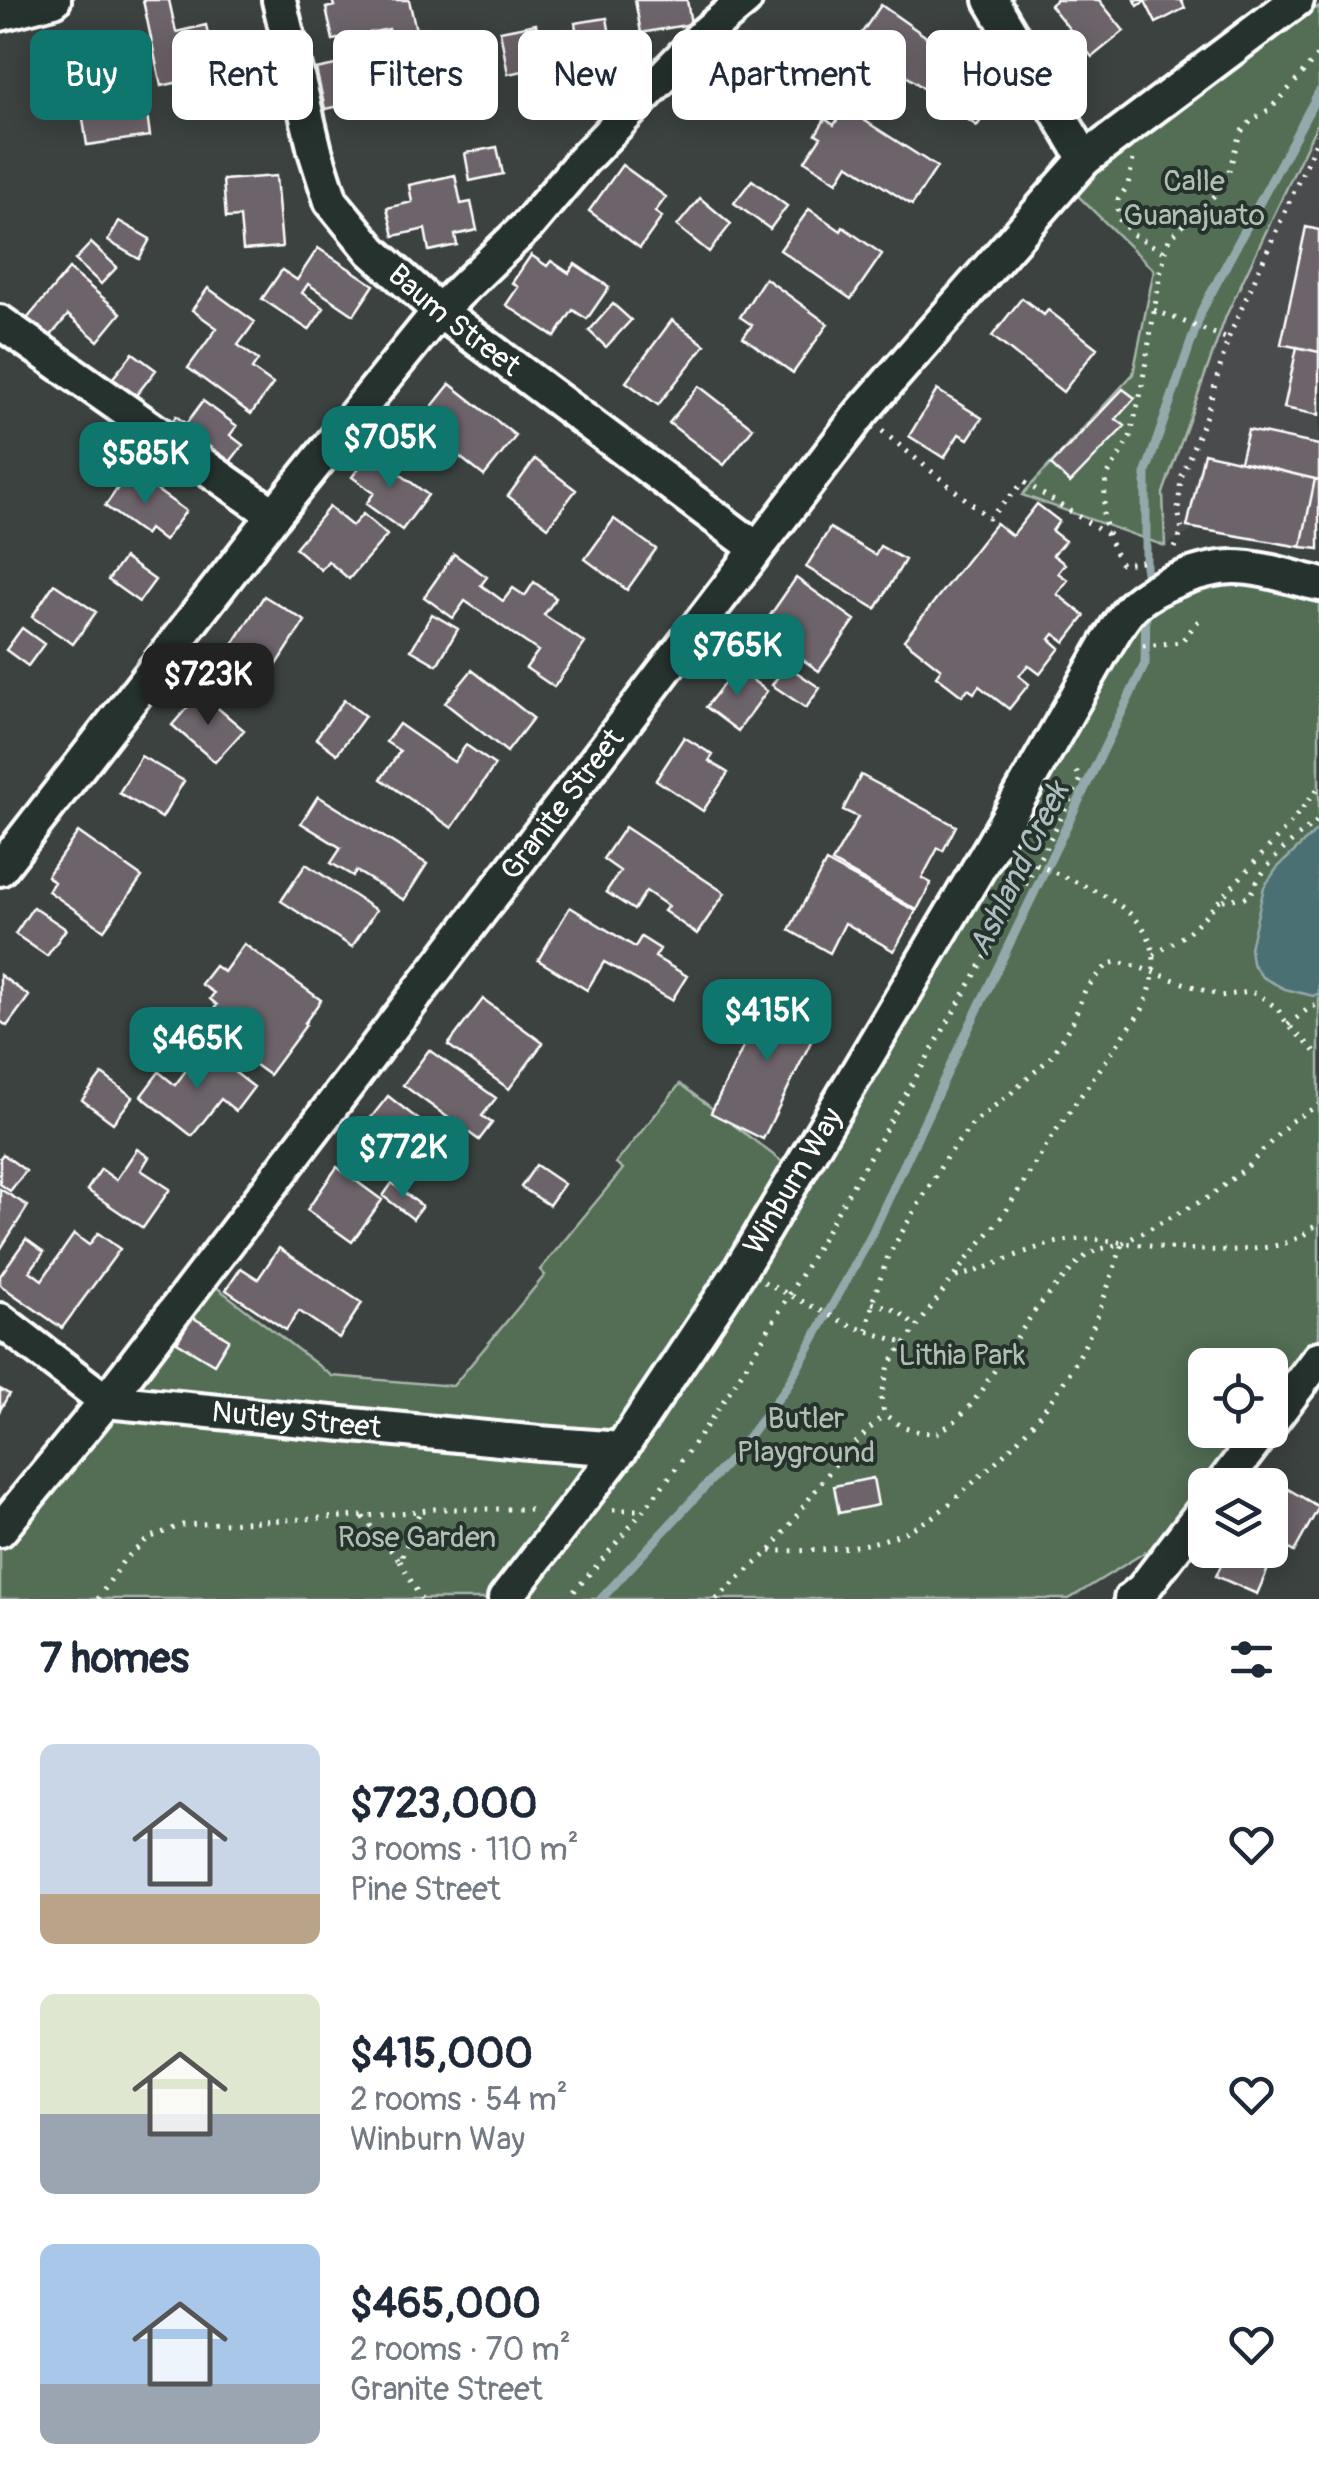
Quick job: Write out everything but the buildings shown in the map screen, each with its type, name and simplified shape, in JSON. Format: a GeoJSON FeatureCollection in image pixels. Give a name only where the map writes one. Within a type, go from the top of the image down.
{"type":"FeatureCollection","features":[{"type":"Feature","properties":{"kind":"street"},"geometry":{"type":"LineString","coordinates":[[0,14],[54,0]]}},
{"type":"Feature","properties":{"kind":"street","name":"Baum Street"},"geometry":{"type":"LineString","coordinates":[[279,0],[331,201],[372,252],[440,311],[756,548]]}},
{"type":"Feature","properties":{"kind":"street"},"geometry":{"type":"LineString","coordinates":[[0,869],[274,516],[440,311],[528,225],[704,34],[745,0]]}},
{"type":"Feature","properties":{"kind":"street"},"geometry":{"type":"LineString","coordinates":[[991,0],[1086,159]]}},
{"type":"Feature","properties":{"kind":"street","name":"Granite Street"},"geometry":{"type":"LineString","coordinates":[[0,1530],[106,1401],[861,413],[1086,159],[1297,0]]}},
{"type":"Feature","properties":{"kind":"street"},"geometry":{"type":"LineString","coordinates":[[0,322],[274,516]]}},
{"type":"Feature","properties":{"kind":"street","name":"Winburn Way"},"geometry":{"type":"LineString","coordinates":[[505,1599],[621,1448],[740,1270],[1106,645],[1130,630],[1134,605],[1156,590],[1211,570],[1235,566],[1319,584]]}},
{"type":"Feature","properties":{"kind":"street"},"geometry":{"type":"LineString","coordinates":[[0,1320],[106,1401]]}},
{"type":"Feature","properties":{"kind":"street"},"geometry":{"type":"LineString","coordinates":[[1288,1399],[1319,1358]]}},
{"type":"Feature","properties":{"kind":"street","name":"Nutley Street"},"geometry":{"type":"LineString","coordinates":[[106,1401],[621,1448]]}},
{"type":"Feature","properties":{"kind":"street"},"geometry":{"type":"LineString","coordinates":[[1235,1468],[1250,1448]]}},
{"type":"Feature","properties":{"kind":"street"},"geometry":{"type":"LineString","coordinates":[[1131,1599],[1144,1589],[1188,1531]]}},
{"type":"Feature","properties":{"kind":"path"},"geometry":{"type":"LineString","coordinates":[[1121,564],[1102,515],[1106,478],[1130,437],[1169,239],[1219,191],[1240,133],[1269,110],[1319,53]]}},
{"type":"Feature","properties":{"kind":"path"},"geometry":{"type":"LineString","coordinates":[[1121,132],[1134,162],[1128,185],[1118,200],[1118,218],[1132,234],[1166,252]]}},
{"type":"Feature","properties":{"kind":"path"},"geometry":{"type":"LineString","coordinates":[[1190,577],[1170,560],[1182,530],[1178,510],[1181,478],[1207,413],[1228,338],[1319,135]]}},
{"type":"Feature","properties":{"kind":"path"},"geometry":{"type":"LineString","coordinates":[[1154,310],[1228,338]]}},
{"type":"Feature","properties":{"kind":"path"},"geometry":{"type":"LineString","coordinates":[[861,413],[989,518],[1024,482],[1109,536]]}},
{"type":"Feature","properties":{"kind":"path"},"geometry":{"type":"LineString","coordinates":[[1130,630],[1180,642],[1199,620]]}},
{"type":"Feature","properties":{"kind":"path"},"geometry":{"type":"LineString","coordinates":[[567,1599],[604,1558],[717,1410],[789,1295],[948,1022],[1081,780],[1072,758]]}},
{"type":"Feature","properties":{"kind":"path"},"geometry":{"type":"LineString","coordinates":[[1154,955],[1186,935],[1289,826],[1319,787]]}},
{"type":"Feature","properties":{"kind":"path"},"geometry":{"type":"LineString","coordinates":[[1311,798],[1319,803]]}},
{"type":"Feature","properties":{"kind":"path"},"geometry":{"type":"LineString","coordinates":[[1220,900],[1249,897],[1258,876],[1319,820]]}},
{"type":"Feature","properties":{"kind":"path"},"geometry":{"type":"LineString","coordinates":[[1036,864],[1132,912],[1147,933],[1154,955],[1152,988],[1142,1010],[1057,1128],[1004,1214],[889,1365],[881,1398],[884,1414],[919,1432],[938,1432],[953,1423],[972,1404],[1036,1309],[1081,1259],[1123,1243],[1209,1197],[1247,1167],[1291,1121],[1319,1105]]}},
{"type":"Feature","properties":{"kind":"path"},"geometry":{"type":"LineString","coordinates":[[866,1330],[888,1256],[947,1156],[975,1122],[1050,1058],[1073,1021],[1085,990],[1108,964],[1135,966],[1220,996],[1240,992],[1259,995],[1319,1055]]}},
{"type":"Feature","properties":{"kind":"path"},"geometry":{"type":"LineString","coordinates":[[1288,1025],[1319,1004]]}},
{"type":"Feature","properties":{"kind":"path"},"geometry":{"type":"LineString","coordinates":[[953,1278],[1047,1243],[1086,1239],[1224,1251],[1276,1245],[1299,1238],[1319,1223]]}},
{"type":"Feature","properties":{"kind":"path"},"geometry":{"type":"LineString","coordinates":[[770,1551],[828,1551],[890,1537],[914,1528],[956,1499],[1019,1442],[1054,1398],[1080,1355],[1123,1243]]}},
{"type":"Feature","properties":{"kind":"path"},"geometry":{"type":"LineString","coordinates":[[740,1270],[848,1325],[904,1342]]}},
{"type":"Feature","properties":{"kind":"path"},"geometry":{"type":"LineString","coordinates":[[872,1303],[895,1308],[916,1327]]}},
{"type":"Feature","properties":{"kind":"path"},"geometry":{"type":"LineString","coordinates":[[716,1599],[770,1551],[836,1463],[884,1414]]}},
{"type":"Feature","properties":{"kind":"path"},"geometry":{"type":"LineString","coordinates":[[98,1599],[123,1561],[136,1549],[149,1538],[182,1525],[476,1507],[642,1510]]}},
{"type":"Feature","properties":{"kind":"path"},"geometry":{"type":"LineString","coordinates":[[400,1561],[420,1511]]}},
{"type":"Feature","properties":{"kind":"path"},"geometry":{"type":"LineString","coordinates":[[362,1516],[400,1561],[421,1599]]}},
{"type":"Feature","properties":{"kind":"shaded area"},"geometry":{"type":"Polygon","coordinates":[[[1319,120],[1319,551],[1194,530],[1165,546],[1163,494],[1226,316],[1319,120]]]}},
{"type":"Feature","properties":{"kind":"green space","name":"Calle Guanajuato"},"geometry":{"type":"Polygon","coordinates":[[[1319,6],[1319,120],[1226,316],[1163,493],[1165,546],[1022,495],[1133,374],[1154,270],[1077,195],[1096,172],[1319,6]]]}},
{"type":"Feature","properties":{"kind":"green space","name":"Lithia Park"},"geometry":{"type":"Polygon","coordinates":[[[1211,570],[1319,584],[1319,1391],[1288,1422],[1288,1348],[1188,1348],[1188,1448],[1261,1448],[1241,1468],[1188,1468],[1188,1521],[1176,1533],[1069,1599],[0,1599],[0,1530],[202,1276],[332,1376],[453,1386],[545,1275],[540,1270],[623,1169],[616,1163],[680,1084],[797,1173],[1126,615],[1211,570]]]}},
{"type":"Feature","properties":{"kind":"water"},"geometry":{"type":"Polygon","coordinates":[[[1319,828],[1319,993],[1313,996],[1285,989],[1262,977],[1252,963],[1250,948],[1264,887],[1277,868],[1319,828]]]}},
{"type":"Feature","properties":{"kind":"waterway","name":"Ashland Creek"},"geometry":{"type":"LineString","coordinates":[[1146,586],[1146,472],[1202,310],[1319,92]]}},
{"type":"Feature","properties":{"kind":"waterway","name":"Ashland Creek"},"geometry":{"type":"LineString","coordinates":[[601,1599],[738,1451],[786,1388],[869,1240],[1145,664],[1146,606]]}},
{"type":"Feature","properties":{"kind":"park label","name":"Butler Playground"},"geometry":{"type":"Point","coordinates":[806,1435]}},
{"type":"Feature","properties":{"kind":"park label","name":"Rose Garden"},"geometry":{"type":"Point","coordinates":[417,1537]}}]}
